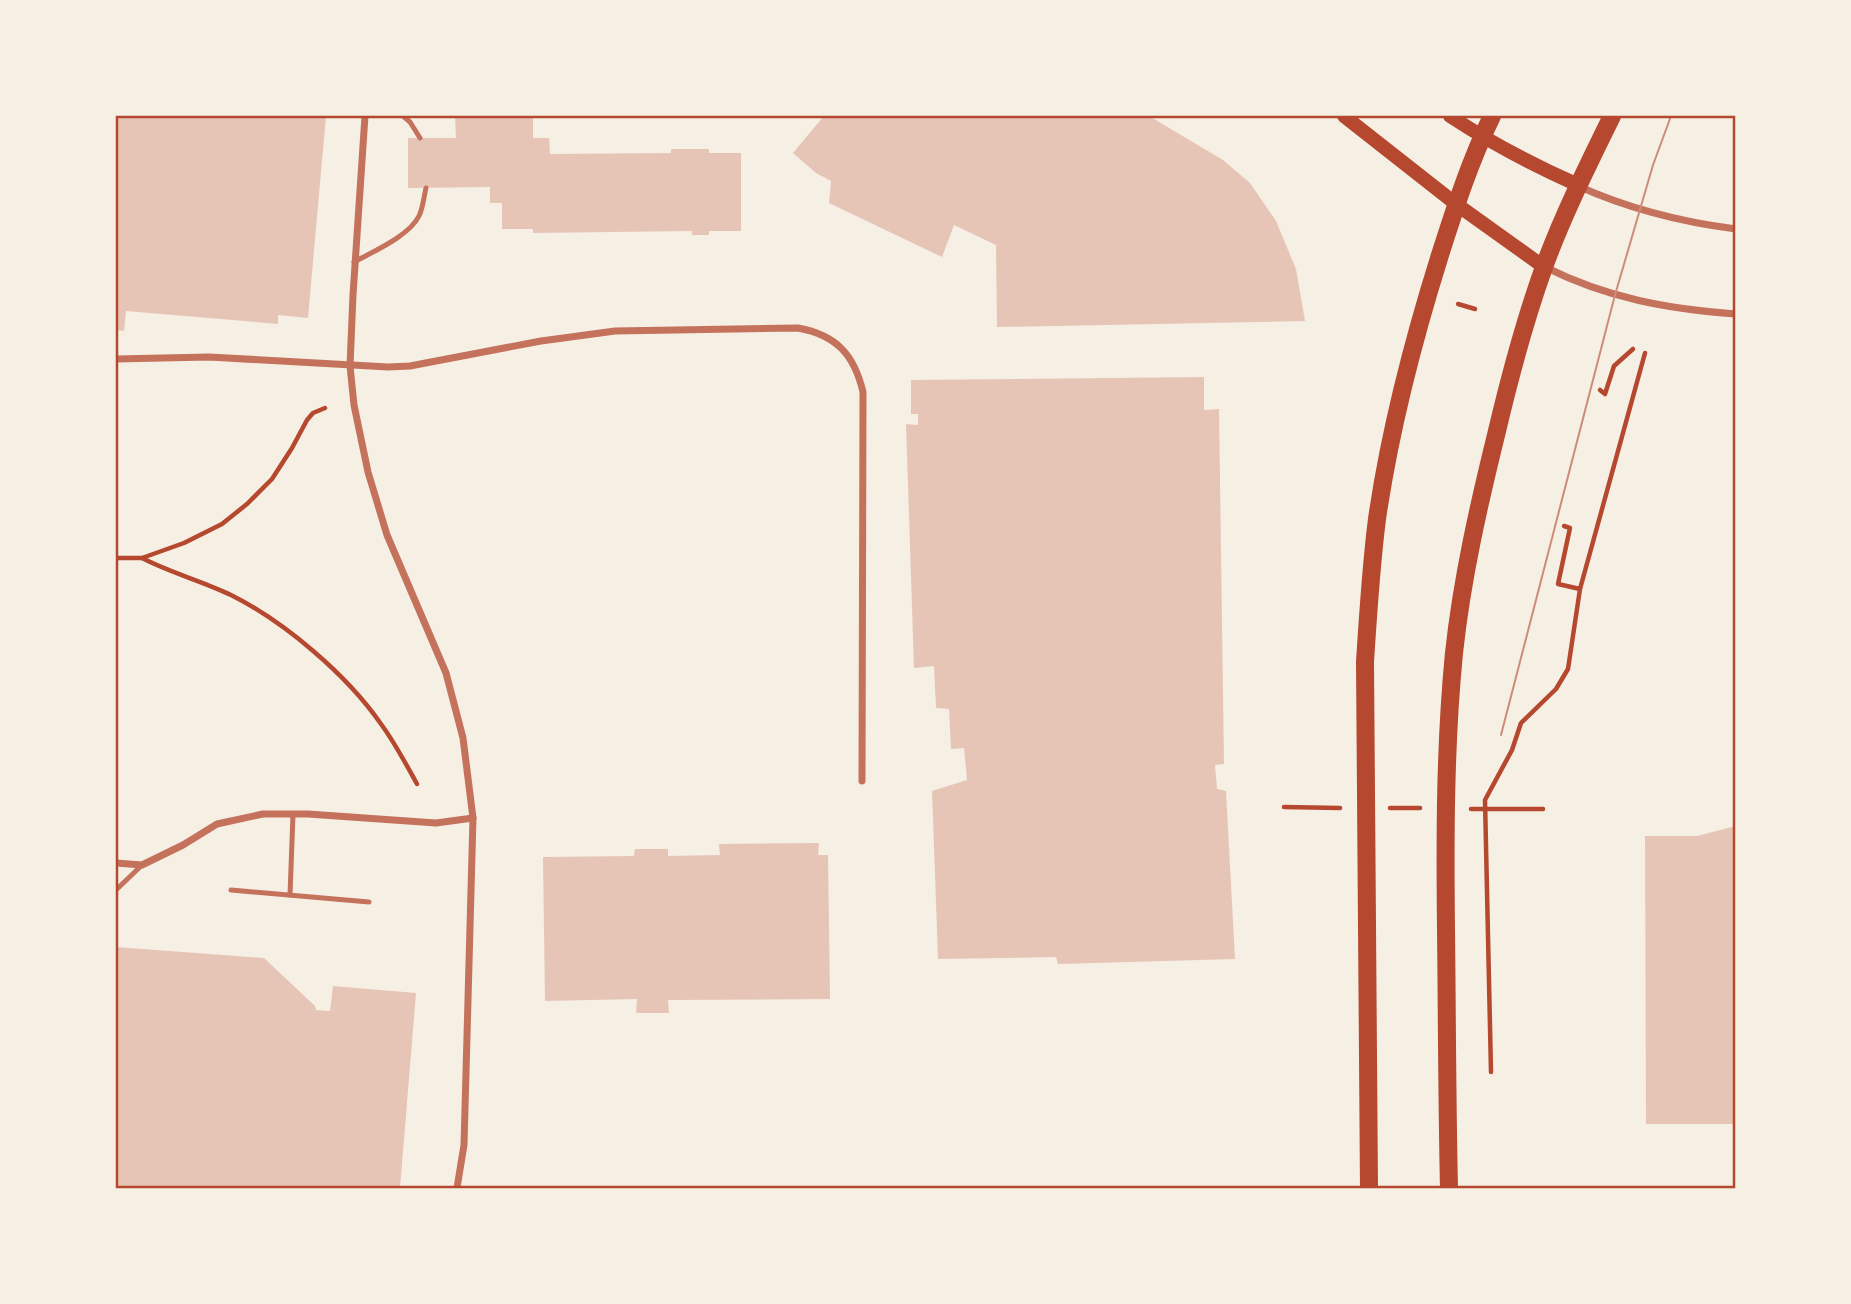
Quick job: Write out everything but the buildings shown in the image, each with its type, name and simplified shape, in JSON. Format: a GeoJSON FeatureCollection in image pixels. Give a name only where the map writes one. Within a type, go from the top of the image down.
{"type":"FeatureCollection","features":[{"type":"Feature","properties":{"kind":"main road"},"geometry":{"type":"LineString","coordinates":[[1343,116],[1456,204],[1544,267]]}},
{"type":"Feature","properties":{"kind":"main road"},"geometry":{"type":"LineString","coordinates":[[1450,116],[1513,155],[1578,186]]}},
{"type":"Feature","properties":{"kind":"main road"},"geometry":{"type":"LineString","coordinates":[[1369,1188],[1365,662],[1369,588],[1378,517],[1402,391],[1417,330],[1456,204],[1492,116]]}},
{"type":"Feature","properties":{"kind":"main road"},"geometry":{"type":"LineString","coordinates":[[1448,1188],[1448,763],[1454,653],[1469,551],[1517,354],[1544,267],[1578,186],[1612,116]]}},
{"type":"Feature","properties":{"kind":"street"},"geometry":{"type":"LineString","coordinates":[[365,116],[354,262],[350,366],[354,405],[368,472],[387,535],[446,673],[463,738],[473,818],[464,1146],[457,1188]]}},
{"type":"Feature","properties":{"kind":"street"},"geometry":{"type":"LineString","coordinates":[[1578,186],[1640,210],[1691,223],[1735,229]]}},
{"type":"Feature","properties":{"kind":"street"},"geometry":{"type":"LineString","coordinates":[[1544,267],[1590,288],[1644,302],[1703,312],[1735,314]]}},
{"type":"Feature","properties":{"kind":"street"},"geometry":{"type":"LineString","coordinates":[[116,359],[209,357],[350,366],[410,366],[541,341],[615,331],[798,328],[829,338],[843,349],[855,366],[863,392],[862,781]]}},
{"type":"Feature","properties":{"kind":"street"},"geometry":{"type":"LineString","coordinates":[[116,863],[142,865],[183,845],[217,824],[263,814],[436,823],[473,818]]}},
{"type":"Feature","properties":{"kind":"lane"},"geometry":{"type":"LineString","coordinates":[[403,116],[410,122],[419,138]]}},
{"type":"Feature","properties":{"kind":"lane"},"geometry":{"type":"LineString","coordinates":[[354,262],[408,229],[419,215],[426,188]]}},
{"type":"Feature","properties":{"kind":"lane"},"geometry":{"type":"LineString","coordinates":[[290,895],[293,814]]}},
{"type":"Feature","properties":{"kind":"lane"},"geometry":{"type":"LineString","coordinates":[[116,890],[142,865]]}},
{"type":"Feature","properties":{"kind":"lane"},"geometry":{"type":"LineString","coordinates":[[231,890],[369,902]]}},
{"type":"Feature","properties":{"kind":"path"},"geometry":{"type":"LineString","coordinates":[[1458,304],[1475,309]]}},
{"type":"Feature","properties":{"kind":"path"},"geometry":{"type":"LineString","coordinates":[[1600,390],[1605,394],[1614,366],[1633,349]]}},
{"type":"Feature","properties":{"kind":"path"},"geometry":{"type":"LineString","coordinates":[[1491,1072],[1485,800],[1512,750],[1521,723],[1556,689],[1567,669],[1580,589],[1645,353]]}},
{"type":"Feature","properties":{"kind":"path"},"geometry":{"type":"LineString","coordinates":[[116,558],[142,558],[222,524],[272,479],[307,420],[313,413],[325,408]]}},
{"type":"Feature","properties":{"kind":"path"},"geometry":{"type":"LineString","coordinates":[[1564,526],[1570,528],[1558,584],[1580,589]]}},
{"type":"Feature","properties":{"kind":"path"},"geometry":{"type":"LineString","coordinates":[[142,558],[234,597],[270,618],[300,641],[357,693],[380,723],[417,784]]}},
{"type":"Feature","properties":{"kind":"path"},"geometry":{"type":"LineString","coordinates":[[1284,807],[1352,808]]}},
{"type":"Feature","properties":{"kind":"path"},"geometry":{"type":"LineString","coordinates":[[1380,808],[1421,808]]}},
{"type":"Feature","properties":{"kind":"path"},"geometry":{"type":"LineString","coordinates":[[1462,809],[1544,809]]}},
{"type":"Feature","properties":{"kind":"tram line"},"geometry":{"type":"LineString","coordinates":[[1501,735],[1615,295],[1653,165],[1671,116]]}}]}
